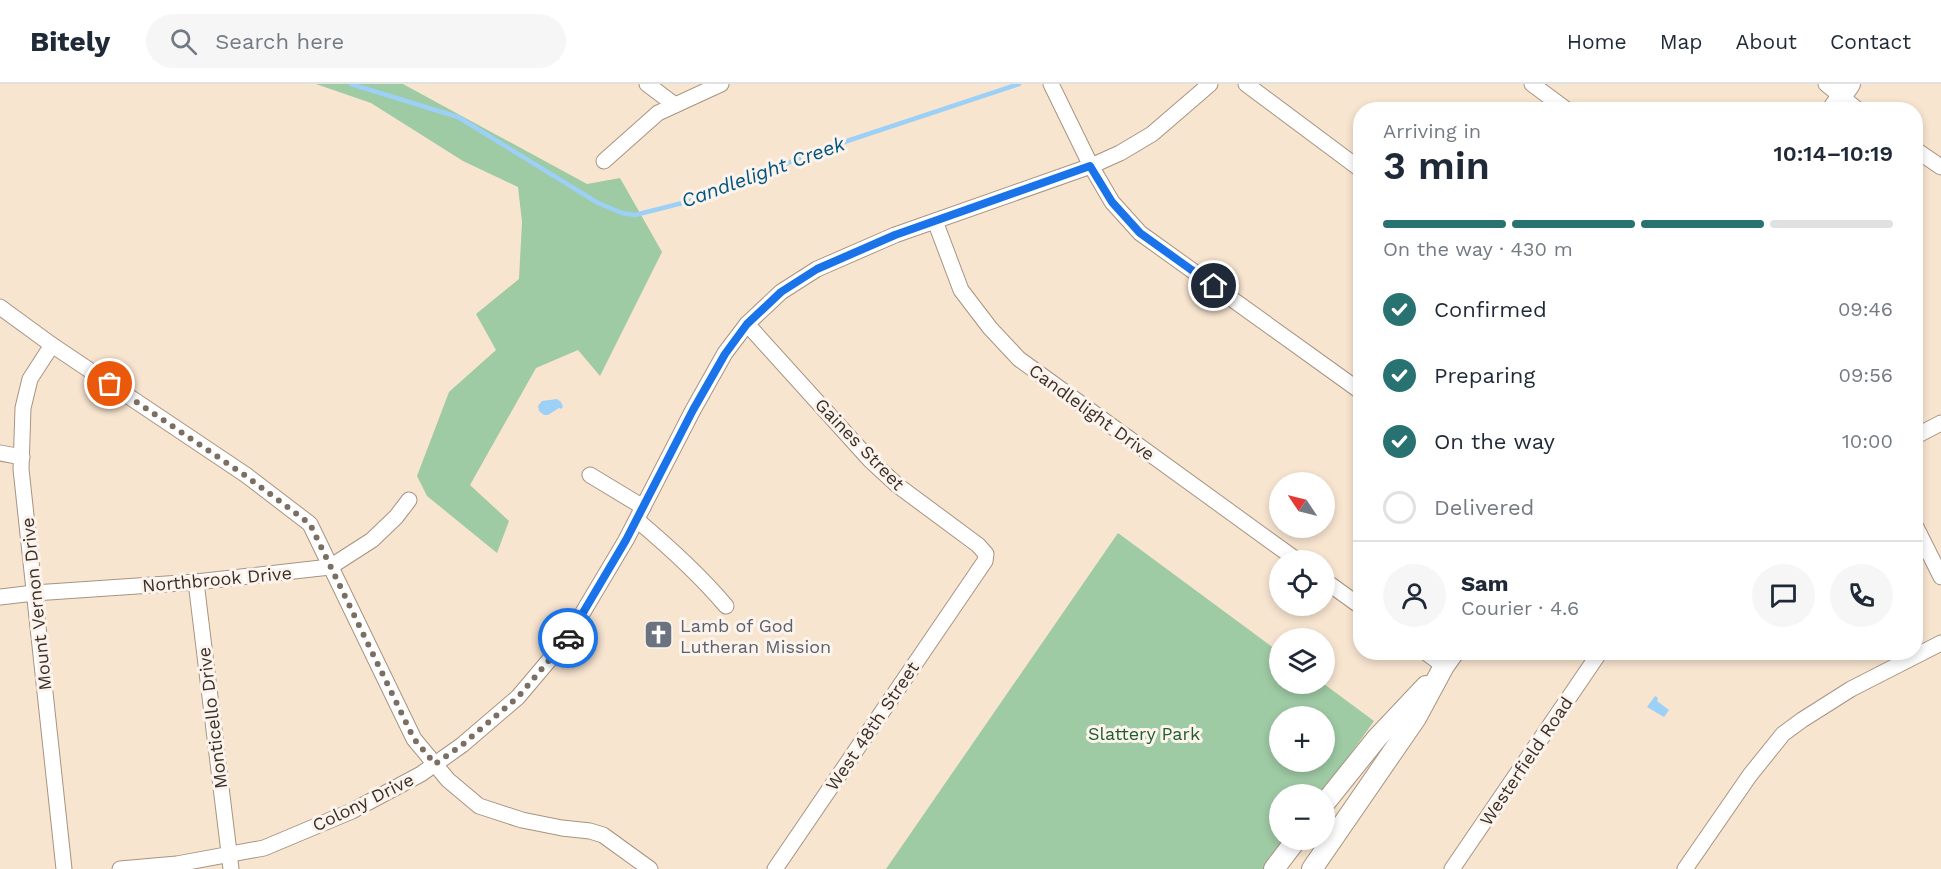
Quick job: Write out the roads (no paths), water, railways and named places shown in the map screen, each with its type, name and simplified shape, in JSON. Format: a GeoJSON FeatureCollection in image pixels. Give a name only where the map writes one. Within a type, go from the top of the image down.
{"type":"FeatureCollection","features":[{"type":"Feature","properties":{"kind":"street"},"geometry":{"type":"LineString","coordinates":[[647,84],[675,105]]}},
{"type":"Feature","properties":{"kind":"street"},"geometry":{"type":"LineString","coordinates":[[604,161],[658,113],[721,84]]}},
{"type":"Feature","properties":{"kind":"street"},"geometry":{"type":"LineString","coordinates":[[1051,84],[1090,166],[1112,202],[1140,233],[1353,386]]}},
{"type":"Feature","properties":{"kind":"street","name":"Colony Drive"},"geometry":{"type":"LineString","coordinates":[[120,869],[230,862],[352,812],[421,774],[462,745],[518,697],[567,639],[640,513],[719,363],[747,324],[781,292],[817,269],[895,235],[1090,166],[1120,153],[1152,134],[1210,84]]}},
{"type":"Feature","properties":{"kind":"street"},"geometry":{"type":"LineString","coordinates":[[1246,84],[1353,164]]}},
{"type":"Feature","properties":{"kind":"street"},"geometry":{"type":"LineString","coordinates":[[1532,84],[1556,102]]}},
{"type":"Feature","properties":{"kind":"street"},"geometry":{"type":"LineString","coordinates":[[1826,84],[1842,96]]}},
{"type":"Feature","properties":{"kind":"street"},"geometry":{"type":"LineString","coordinates":[[1923,155],[1941,167]]}},
{"type":"Feature","properties":{"kind":"street","name":"Candlelight Drive"},"geometry":{"type":"LineString","coordinates":[[935,221],[961,290],[990,328],[1019,359],[1283,550]]}},
{"type":"Feature","properties":{"kind":"street"},"geometry":{"type":"LineString","coordinates":[[0,307],[52,345],[246,476],[310,524],[414,739],[448,780],[479,806],[522,820],[603,835],[650,869]]}},
{"type":"Feature","properties":{"kind":"street","name":"Gaines Street"},"geometry":{"type":"LineString","coordinates":[[747,324],[870,460],[897,485],[978,545],[986,554],[985,561],[970,582]]}},
{"type":"Feature","properties":{"kind":"street","name":"Mount Vernon Drive"},"geometry":{"type":"LineString","coordinates":[[52,345],[30,380],[23,408],[21,469],[64,869]]}},
{"type":"Feature","properties":{"kind":"street"},"geometry":{"type":"LineString","coordinates":[[1923,432],[1941,423]]}},
{"type":"Feature","properties":{"kind":"street"},"geometry":{"type":"LineString","coordinates":[[0,453],[22,457]]}},
{"type":"Feature","properties":{"kind":"street"},"geometry":{"type":"LineString","coordinates":[[590,475],[640,513],[726,606]]}},
{"type":"Feature","properties":{"kind":"street","name":"Northbrook Drive"},"geometry":{"type":"LineString","coordinates":[[0,597],[196,582],[330,567],[372,540],[396,517],[409,500]]}},
{"type":"Feature","properties":{"kind":"street"},"geometry":{"type":"LineString","coordinates":[[1923,542],[1941,577]]}},
{"type":"Feature","properties":{"kind":"street","name":"Monticello Drive"},"geometry":{"type":"LineString","coordinates":[[196,582],[230,862]]}},
{"type":"Feature","properties":{"kind":"street","name":"West 48th Street"},"geometry":{"type":"LineString","coordinates":[[775,869],[970,582]]}},
{"type":"Feature","properties":{"kind":"street"},"geometry":{"type":"LineString","coordinates":[[1335,588],[1353,601]]}},
{"type":"Feature","properties":{"kind":"street"},"geometry":{"type":"LineString","coordinates":[[1923,652],[1941,643]]}},
{"type":"Feature","properties":{"kind":"street"},"geometry":{"type":"LineString","coordinates":[[1335,790],[1377,738],[1448,660]]}},
{"type":"Feature","properties":{"kind":"street"},"geometry":{"type":"LineString","coordinates":[[1312,869],[1416,718],[1448,660]]}},
{"type":"Feature","properties":{"kind":"street","name":"Westerfield Road"},"geometry":{"type":"LineString","coordinates":[[1452,869],[1595,660]]}},
{"type":"Feature","properties":{"kind":"street"},"geometry":{"type":"LineString","coordinates":[[1685,869],[1750,775],[1783,734],[1851,689],[1908,660]]}},
{"type":"Feature","properties":{"kind":"street"},"geometry":{"type":"LineString","coordinates":[[1274,869],[1288,850]]}},
{"type":"Feature","properties":{"kind":"water"},"geometry":{"type":"Polygon","coordinates":[[[557,399],[563,407],[561,409],[548,415],[539,411],[538,406],[542,401],[557,399]]]}},
{"type":"Feature","properties":{"kind":"water"},"geometry":{"type":"Polygon","coordinates":[[[1655,696],[1658,698],[1657,701],[1669,710],[1664,717],[1647,707],[1655,696]]]}},
{"type":"Feature","properties":{"kind":"waterway","name":"Candlelight Creek"},"geometry":{"type":"LineString","coordinates":[[351,84],[458,117],[598,203],[622,213],[635,215],[706,197],[814,152],[1019,84]]}},
{"type":"Feature","properties":{"kind":"place","name":"Lamb of God Lutheran Mission"},"geometry":{"type":"Point","coordinates":[659,635]}},
{"type":"Feature","properties":{"kind":"park label","name":"Slattery Park"},"geometry":{"type":"Point","coordinates":[1144,733]}}]}
